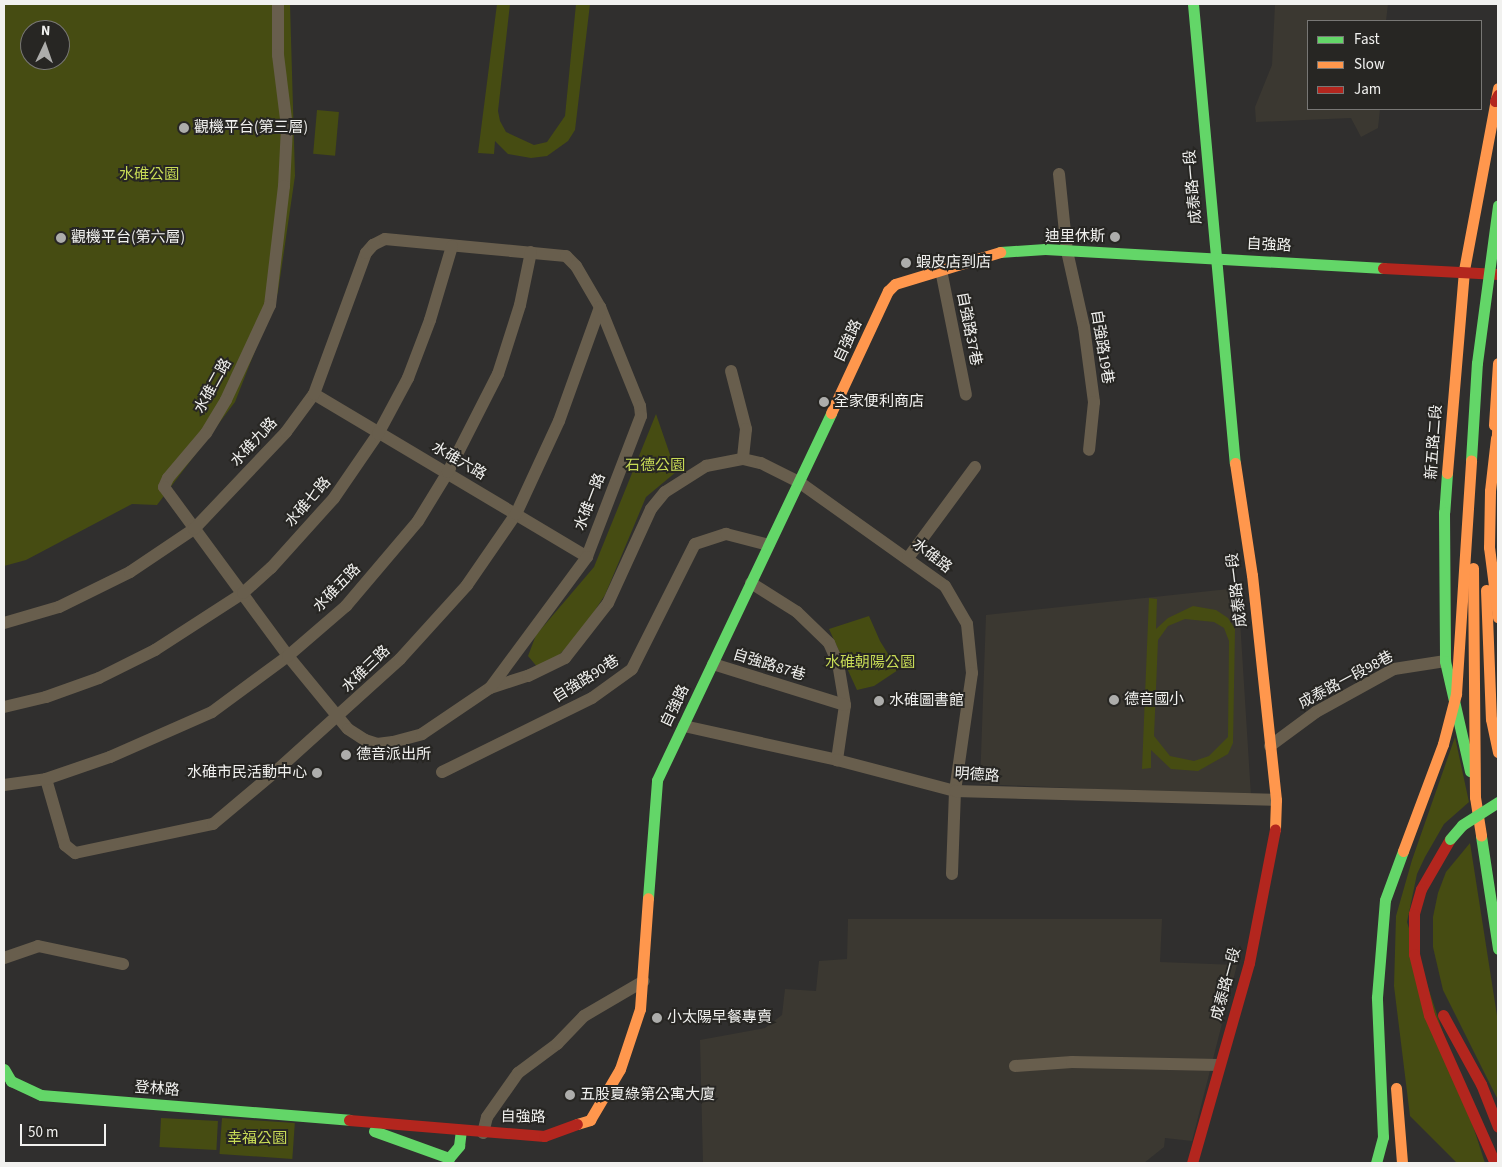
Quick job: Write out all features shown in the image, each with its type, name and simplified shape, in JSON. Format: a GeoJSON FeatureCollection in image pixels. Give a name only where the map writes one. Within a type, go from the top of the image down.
{"type":"FeatureCollection","features":[{"type":"Feature","properties":{"kind":"main road","name":"成泰路一段"},"geometry":{"type":"LineString","coordinates":[[1192,1163],[1249,963],[1275,838],[1276,800],[1214,258],[1193,4]]}},
{"type":"Feature","properties":{"kind":"main road","name":"新五路二段"},"geometry":{"type":"LineString","coordinates":[[1498,88],[1464,270],[1444,512],[1445,661],[1475,797],[1498,949]]}},
{"type":"Feature","properties":{"kind":"main road"},"geometry":{"type":"LineString","coordinates":[[1376,1163],[1383,1137],[1378,997],[1385,900],[1447,732],[1456,694],[1477,363],[1498,205]]}},
{"type":"Feature","properties":{"kind":"main road","name":"新五路二段"},"geometry":{"type":"LineString","coordinates":[[1475,797],[1473,560],[1482,374],[1498,250]]}},
{"type":"Feature","properties":{"kind":"main road","name":"自強路"},"geometry":{"type":"LineString","coordinates":[[461,1130],[544,1136],[590,1120],[620,1069],[640,1009],[644,981],[657,780],[888,291],[895,284],[996,252],[1066,251],[1464,270],[1496,274]]}},
{"type":"Feature","properties":{"kind":"main road"},"geometry":{"type":"LineString","coordinates":[[1498,363],[1486,560],[1487,655],[1491,719],[1498,752]]}},
{"type":"Feature","properties":{"kind":"main road"},"geometry":{"type":"LineString","coordinates":[[1498,411],[1490,491],[1489,547],[1491,582],[1498,617]]}},
{"type":"Feature","properties":{"kind":"main road"},"geometry":{"type":"LineString","coordinates":[[1496,438],[1498,512]]}},
{"type":"Feature","properties":{"kind":"main road"},"geometry":{"type":"LineString","coordinates":[[1390,992],[1388,964],[1394,897],[1453,731],[1462,696],[1460,642]]}},
{"type":"Feature","properties":{"kind":"main road"},"geometry":{"type":"LineString","coordinates":[[1495,1163],[1429,1015],[1417,978],[1413,928],[1421,889],[1427,874],[1450,839],[1462,825],[1498,802]]}},
{"type":"Feature","properties":{"kind":"main road"},"geometry":{"type":"LineString","coordinates":[[1421,889],[1424,968],[1433,996],[1481,1084],[1498,1127]]}},
{"type":"Feature","properties":{"kind":"main road","name":"登林路"},"geometry":{"type":"LineString","coordinates":[[4,1070],[11,1080],[41,1095],[317,1118],[461,1130],[459,1146],[449,1158],[393,1136],[317,1118]]}},
{"type":"Feature","properties":{"kind":"main road"},"geometry":{"type":"LineString","coordinates":[[1396,1076],[1402,1163]]}},
{"type":"Feature","properties":{"kind":"street","name":"水碓二路"},"geometry":{"type":"LineString","coordinates":[[278,4],[278,55],[287,127],[284,186],[270,305],[226,400],[206,433],[168,478],[164,487],[243,592],[288,656],[340,716]]}},
{"type":"Feature","properties":{"kind":"street","name":"自強路19巷"},"geometry":{"type":"LineString","coordinates":[[1059,174],[1066,251],[1084,327],[1094,402],[1089,450]]}},
{"type":"Feature","properties":{"kind":"street","name":"水碓九路"},"geometry":{"type":"LineString","coordinates":[[4,623],[59,607],[130,572],[194,529],[286,432],[314,394],[366,253],[372,245],[385,239],[452,246]]}},
{"type":"Feature","properties":{"kind":"street"},"geometry":{"type":"LineString","coordinates":[[452,246],[531,252]]}},
{"type":"Feature","properties":{"kind":"street","name":"水碓七路"},"geometry":{"type":"LineString","coordinates":[[4,707],[46,697],[99,678],[155,650],[243,592],[271,568],[334,498],[378,434],[408,378],[452,246]]}},
{"type":"Feature","properties":{"kind":"street","name":"水碓一路"},"geometry":{"type":"LineString","coordinates":[[490,688],[587,557],[641,416],[640,406],[600,307],[576,266],[566,256],[531,252]]}},
{"type":"Feature","properties":{"kind":"street","name":"水碓五路"},"geometry":{"type":"LineString","coordinates":[[4,785],[46,778],[110,757],[212,712],[288,656],[346,606],[418,521],[448,472],[498,374],[520,306],[531,252]]}},
{"type":"Feature","properties":{"kind":"street","name":"自強路37巷"},"geometry":{"type":"LineString","coordinates":[[941,270],[966,394]]}},
{"type":"Feature","properties":{"kind":"street","name":"水碓三路"},"geometry":{"type":"LineString","coordinates":[[46,778],[65,845],[76,854],[178,834],[214,824],[340,716],[400,659],[466,586],[516,514],[560,421],[600,307]]}},
{"type":"Feature","properties":{"kind":"street"},"geometry":{"type":"LineString","coordinates":[[731,371],[746,429],[743,459]]}},
{"type":"Feature","properties":{"kind":"street","name":"水碓六路"},"geometry":{"type":"LineString","coordinates":[[314,394],[378,434],[448,472],[587,557]]}},
{"type":"Feature","properties":{"kind":"street","name":"水碓一路"},"geometry":{"type":"LineString","coordinates":[[340,716],[348,729],[365,740],[377,744],[393,742],[422,734],[490,688],[528,676],[565,658],[584,638],[608,603],[651,509],[665,492],[706,466],[743,459],[761,463],[799,482]]}},
{"type":"Feature","properties":{"kind":"street"},"geometry":{"type":"LineString","coordinates":[[908,558],[976,467]]}},
{"type":"Feature","properties":{"kind":"street","name":"水碓路"},"geometry":{"type":"LineString","coordinates":[[799,482],[945,586],[967,624],[972,673],[955,792],[952,874]]}},
{"type":"Feature","properties":{"kind":"street","name":"自強路90巷"},"geometry":{"type":"LineString","coordinates":[[442,772],[592,698],[632,669],[695,544],[726,534],[769,545]]}},
{"type":"Feature","properties":{"kind":"street"},"geometry":{"type":"LineString","coordinates":[[751,583],[796,612],[829,643],[838,663],[845,706],[837,760]]}},
{"type":"Feature","properties":{"kind":"street","name":"成泰路一段98巷"},"geometry":{"type":"LineString","coordinates":[[1270,746],[1316,712],[1394,670],[1445,661]]}},
{"type":"Feature","properties":{"kind":"street","name":"自強路87巷"},"geometry":{"type":"LineString","coordinates":[[713,664],[845,706]]}},
{"type":"Feature","properties":{"kind":"street","name":"明德路"},"geometry":{"type":"LineString","coordinates":[[684,726],[837,760],[955,792],[1276,800]]}},
{"type":"Feature","properties":{"kind":"street"},"geometry":{"type":"LineString","coordinates":[[4,958],[38,946],[123,964]]}},
{"type":"Feature","properties":{"kind":"street","name":"自強路"},"geometry":{"type":"LineString","coordinates":[[483,1132],[486,1117],[518,1073],[557,1044],[584,1016],[644,981]]}},
{"type":"Feature","properties":{"kind":"street"},"geometry":{"type":"LineString","coordinates":[[1015,1066],[1072,1062],[1219,1065]]}},
{"type":"Feature","properties":{"kind":"shaded area"},"geometry":{"type":"Polygon","coordinates":[[[1275,4],[1388,4],[1386,20],[1307,20],[1307,110],[1380,110],[1378,128],[1361,137],[1351,118],[1256,122],[1255,107],[1272,65],[1275,4]]]}},
{"type":"Feature","properties":{"kind":"shaded area","name":"德音國小"},"geometry":{"type":"Polygon","coordinates":[[[1238,588],[1251,796],[980,784],[986,615],[1238,588]]]}},
{"type":"Feature","properties":{"kind":"shaded area"},"geometry":{"type":"Polygon","coordinates":[[[848,919],[1162,919],[1160,962],[1237,965],[1192,1141],[1165,1138],[1164,1147],[1144,1163],[703,1163],[700,1040],[765,1028],[782,1015],[785,989],[816,991],[819,961],[847,959],[848,919]]]}},
{"type":"Feature","properties":{"kind":"green space","name":"水碓公園"},"geometry":{"type":"Polygon","coordinates":[[[4,4],[290,4],[295,176],[278,292],[235,402],[157,505],[132,504],[26,560],[4,566],[4,4]]]}},
{"type":"Feature","properties":{"kind":"green space"},"geometry":{"type":"Polygon","coordinates":[[[497,4],[510,4],[498,111],[500,121],[506,132],[534,145],[547,142],[565,116],[576,4],[590,4],[575,130],[568,141],[547,156],[531,158],[508,154],[495,141],[494,154],[478,153],[497,4]]]}},
{"type":"Feature","properties":{"kind":"green space"},"geometry":{"type":"Polygon","coordinates":[[[317,110],[339,112],[335,156],[313,154],[317,110]]]}},
{"type":"Feature","properties":{"kind":"green space","name":"石德公園"},"geometry":{"type":"Polygon","coordinates":[[[656,414],[676,472],[646,497],[605,595],[580,633],[559,655],[539,669],[528,656],[536,635],[594,567],[656,414]]]}},
{"type":"Feature","properties":{"kind":"green space"},"geometry":{"type":"Polygon","coordinates":[[[1149,598],[1157,599],[1156,629],[1168,618],[1193,606],[1216,610],[1228,618],[1235,629],[1233,743],[1228,754],[1198,771],[1171,769],[1151,750],[1151,768],[1142,769],[1149,598]],[[1185,619],[1168,626],[1158,640],[1154,736],[1170,756],[1194,761],[1209,756],[1228,737],[1229,641],[1224,628],[1214,622],[1185,619]]]}},
{"type":"Feature","properties":{"kind":"green space","name":"水碓朝陽公園"},"geometry":{"type":"Polygon","coordinates":[[[869,616],[880,641],[898,670],[874,686],[857,690],[829,629],[869,616]]]}},
{"type":"Feature","properties":{"kind":"green space"},"geometry":{"type":"Polygon","coordinates":[[[1455,737],[1469,802],[1444,824],[1425,857],[1417,874],[1407,922],[1485,1163],[1457,1163],[1410,1116],[1394,986],[1396,916],[1412,860],[1455,737]]]}},
{"type":"Feature","properties":{"kind":"green space"},"geometry":{"type":"Polygon","coordinates":[[[1470,843],[1498,1022],[1498,1100],[1443,990],[1433,947],[1433,917],[1438,893],[1446,872],[1470,843]]]}},
{"type":"Feature","properties":{"kind":"green space"},"geometry":{"type":"Polygon","coordinates":[[[161,1118],[218,1121],[216,1150],[159,1147],[161,1118]]]}},
{"type":"Feature","properties":{"kind":"green space","name":"幸福公園"},"geometry":{"type":"Polygon","coordinates":[[[222,1118],[295,1123],[292,1159],[219,1154],[222,1118]]]}},
{"type":"Feature","properties":{"kind":"traffic: fast"},"geometry":{"type":"LineString","coordinates":[[1193,4],[1235,463]]}},
{"type":"Feature","properties":{"kind":"traffic: fast"},"geometry":{"type":"LineString","coordinates":[[1471,460],[1477,363],[1498,205]]}},
{"type":"Feature","properties":{"kind":"traffic: fast"},"geometry":{"type":"LineString","coordinates":[[1000,252],[1045,249],[1383,268]]}},
{"type":"Feature","properties":{"kind":"traffic: fast"},"geometry":{"type":"LineString","coordinates":[[648,898],[657,780],[831,413]]}},
{"type":"Feature","properties":{"kind":"traffic: fast"},"geometry":{"type":"LineString","coordinates":[[1447,473],[1444,512],[1445,661],[1470,771]]}},
{"type":"Feature","properties":{"kind":"traffic: fast"},"geometry":{"type":"LineString","coordinates":[[1450,839],[1462,825],[1498,802]]}},
{"type":"Feature","properties":{"kind":"traffic: fast"},"geometry":{"type":"LineString","coordinates":[[1481,836],[1498,949]]}},
{"type":"Feature","properties":{"kind":"traffic: fast"},"geometry":{"type":"LineString","coordinates":[[1383,1137],[1377,997],[1385,900],[1403,851]]}},
{"type":"Feature","properties":{"kind":"traffic: fast"},"geometry":{"type":"LineString","coordinates":[[4,1069],[11,1081],[41,1095],[349,1120]]}},
{"type":"Feature","properties":{"kind":"traffic: fast"},"geometry":{"type":"LineString","coordinates":[[374,1131],[449,1158],[459,1146],[461,1130]]}},
{"type":"Feature","properties":{"kind":"traffic: fast"},"geometry":{"type":"LineString","coordinates":[[1376,1163],[1383,1137]]}},
{"type":"Feature","properties":{"kind":"traffic: slow"},"geometry":{"type":"LineString","coordinates":[[1447,473],[1464,270],[1498,88]]}},
{"type":"Feature","properties":{"kind":"traffic: slow"},"geometry":{"type":"LineString","coordinates":[[831,413],[888,291],[895,284],[1000,252]]}},
{"type":"Feature","properties":{"kind":"traffic: slow"},"geometry":{"type":"LineString","coordinates":[[1494,425],[1498,363]]}},
{"type":"Feature","properties":{"kind":"traffic: slow"},"geometry":{"type":"LineString","coordinates":[[1496,456],[1498,411]]}},
{"type":"Feature","properties":{"kind":"traffic: slow"},"geometry":{"type":"LineString","coordinates":[[1496,438],[1490,491],[1489,547],[1498,617]]}},
{"type":"Feature","properties":{"kind":"traffic: slow"},"geometry":{"type":"LineString","coordinates":[[1403,851],[1443,744],[1456,694],[1471,460]]}},
{"type":"Feature","properties":{"kind":"traffic: slow"},"geometry":{"type":"LineString","coordinates":[[1235,463],[1252,575],[1276,800],[1275,829]]}},
{"type":"Feature","properties":{"kind":"traffic: slow"},"geometry":{"type":"LineString","coordinates":[[1473,568],[1475,797],[1481,836]]}},
{"type":"Feature","properties":{"kind":"traffic: slow"},"geometry":{"type":"LineString","coordinates":[[1486,590],[1491,719],[1498,752]]}},
{"type":"Feature","properties":{"kind":"traffic: slow"},"geometry":{"type":"LineString","coordinates":[[577,1124],[590,1120],[620,1069],[640,1009],[648,898]]}},
{"type":"Feature","properties":{"kind":"traffic: slow"},"geometry":{"type":"LineString","coordinates":[[1396,1088],[1402,1163]]}},
{"type":"Feature","properties":{"kind":"traffic: jam"},"geometry":{"type":"LineString","coordinates":[[1495,101],[1498,95]]}},
{"type":"Feature","properties":{"kind":"traffic: jam"},"geometry":{"type":"LineString","coordinates":[[1383,268],[1498,274]]}},
{"type":"Feature","properties":{"kind":"traffic: jam"},"geometry":{"type":"LineString","coordinates":[[1192,1163],[1249,963],[1275,829]]}},
{"type":"Feature","properties":{"kind":"traffic: jam"},"geometry":{"type":"LineString","coordinates":[[1450,839],[1421,889],[1414,914],[1414,954],[1429,1015],[1495,1163]]}},
{"type":"Feature","properties":{"kind":"traffic: jam"},"geometry":{"type":"LineString","coordinates":[[1443,1015],[1481,1084],[1498,1127]]}},
{"type":"Feature","properties":{"kind":"traffic: jam"},"geometry":{"type":"LineString","coordinates":[[349,1120],[544,1136],[577,1124]]}},
{"type":"Feature","properties":{"kind":"place","name":"觀機平台(第三層)"},"geometry":{"type":"Point","coordinates":[184,128]}},
{"type":"Feature","properties":{"kind":"place","name":"迪里休斯"},"geometry":{"type":"Point","coordinates":[1115,237]}},
{"type":"Feature","properties":{"kind":"place","name":"觀機平台(第六層)"},"geometry":{"type":"Point","coordinates":[61,238]}},
{"type":"Feature","properties":{"kind":"place","name":"蝦皮店到店"},"geometry":{"type":"Point","coordinates":[906,263]}},
{"type":"Feature","properties":{"kind":"place","name":"全家便利商店"},"geometry":{"type":"Point","coordinates":[824,402]}},
{"type":"Feature","properties":{"kind":"place","name":"德音國小"},"geometry":{"type":"Point","coordinates":[1114,700]}},
{"type":"Feature","properties":{"kind":"place","name":"水碓圖書館"},"geometry":{"type":"Point","coordinates":[879,701]}},
{"type":"Feature","properties":{"kind":"place","name":"德音派出所"},"geometry":{"type":"Point","coordinates":[346,755]}},
{"type":"Feature","properties":{"kind":"place","name":"水碓市民活動中心"},"geometry":{"type":"Point","coordinates":[317,773]}},
{"type":"Feature","properties":{"kind":"place","name":"小太陽早餐專賣"},"geometry":{"type":"Point","coordinates":[657,1018]}},
{"type":"Feature","properties":{"kind":"place","name":"五股夏綠第公寓大廈"},"geometry":{"type":"Point","coordinates":[570,1095]}}]}
